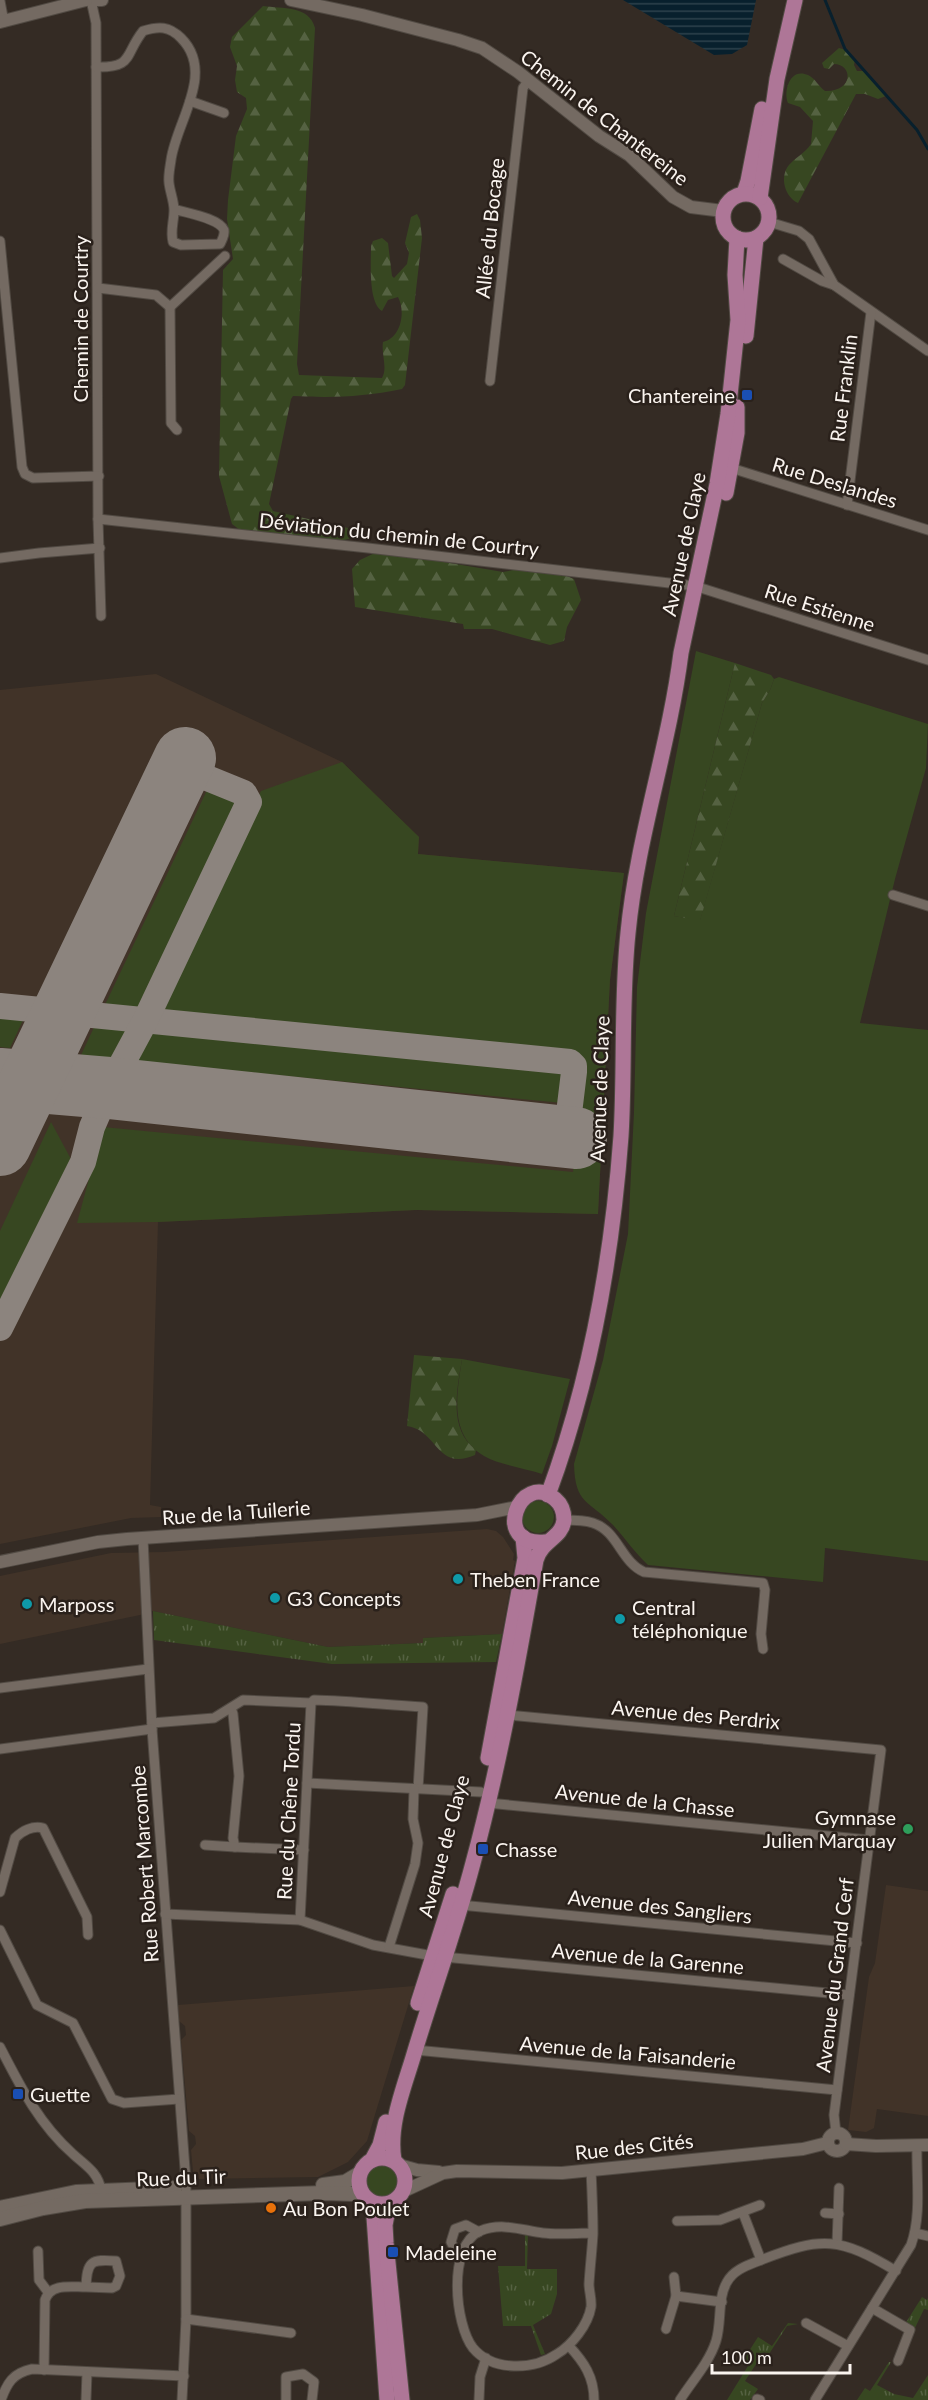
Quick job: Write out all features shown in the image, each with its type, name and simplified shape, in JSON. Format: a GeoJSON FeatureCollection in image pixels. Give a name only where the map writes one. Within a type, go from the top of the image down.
{"type":"FeatureCollection","features":[{"type":"Feature","properties":{"kind":"main road"},"geometry":{"type":"LineString","coordinates":[[744,193],[785,0]]}},
{"type":"Feature","properties":{"kind":"main road"},"geometry":{"type":"LineString","coordinates":[[760,198],[777,79],[795,0]]}},
{"type":"Feature","properties":{"kind":"main road"},"geometry":{"type":"LineString","coordinates":[[723,211],[727,202],[734,196],[744,193],[760,198],[767,206],[769,222],[764,231],[756,238],[743,240],[736,238]]}},
{"type":"Feature","properties":{"kind":"main road","name":"Avenue de Claye"},"geometry":{"type":"LineString","coordinates":[[548,1495],[583,1381],[597,1325],[608,1264],[621,1134],[624,982],[628,930],[642,846],[678,682],[687,654],[728,414],[738,320],[735,275],[736,238],[724,224],[723,211]]}},
{"type":"Feature","properties":{"kind":"main road","name":"Avenue de Claye"},"geometry":{"type":"LineString","coordinates":[[698,587],[725,498],[737,433],[737,407],[756,238]]}},
{"type":"Feature","properties":{"kind":"main road","name":"Avenue de Claye"},"geometry":{"type":"LineString","coordinates":[[728,414],[730,433],[726,462],[731,468]]}},
{"type":"Feature","properties":{"kind":"main road"},"geometry":{"type":"LineString","coordinates":[[517,1507],[521,1501],[533,1494],[548,1495],[561,1507],[564,1520]]}},
{"type":"Feature","properties":{"kind":"main road","name":"Avenue de Claye"},"geometry":{"type":"LineString","coordinates":[[372,2160],[380,2145],[411,2029],[473,1866],[525,1558],[520,1533],[514,1522],[517,1507]]}},
{"type":"Feature","properties":{"kind":"main road","name":"Avenue de Claye"},"geometry":{"type":"LineString","coordinates":[[397,2162],[391,2137],[462,1866],[485,1798],[507,1715],[536,1560],[545,1542],[558,1534],[564,1520]]}},
{"type":"Feature","properties":{"kind":"main road"},"geometry":{"type":"LineString","coordinates":[[520,1533],[529,1541],[545,1542]]}},
{"type":"Feature","properties":{"kind":"main road"},"geometry":{"type":"LineString","coordinates":[[376,2201],[398,2199],[404,2191],[406,2181],[404,2172],[397,2162],[387,2158],[372,2160],[360,2173],[361,2190],[376,2201],[385,2225],[402,2400]]}},
{"type":"Feature","properties":{"kind":"main road","name":"Rue du Tir"},"geometry":{"type":"LineString","coordinates":[[2,2210],[61,2194],[101,2195],[335,2185],[360,2173]]}},
{"type":"Feature","properties":{"kind":"main road","name":"Rue du Tir"},"geometry":{"type":"LineString","coordinates":[[186,2192],[354,2194],[376,2201]]}},
{"type":"Feature","properties":{"kind":"main road"},"geometry":{"type":"LineString","coordinates":[[376,2201],[387,2400]]}},
{"type":"Feature","properties":{"kind":"street"},"geometry":{"type":"LineString","coordinates":[[0,1],[2,22],[83,0],[102,0]]}},
{"type":"Feature","properties":{"kind":"street","name":"Chemin de Courtry"},"geometry":{"type":"LineString","coordinates":[[83,0],[96,23]]}},
{"type":"Feature","properties":{"kind":"street","name":"Chemin de Courtry"},"geometry":{"type":"LineString","coordinates":[[101,616],[98,519],[96,23],[102,0]]}},
{"type":"Feature","properties":{"kind":"street","name":"Chemin de Chantereine"},"geometry":{"type":"LineString","coordinates":[[291,0],[362,15],[482,48],[599,136],[629,155],[673,197],[691,207],[723,211]]}},
{"type":"Feature","properties":{"kind":"street"},"geometry":{"type":"LineString","coordinates":[[96,67],[116,68],[123,63],[143,31],[155,27],[174,32],[184,41],[191,53],[196,81],[171,157],[168,181],[174,209],[171,234],[173,242],[181,245],[220,244],[224,229],[216,222],[174,209]]}},
{"type":"Feature","properties":{"kind":"street","name":"Allée du Bocage"},"geometry":{"type":"LineString","coordinates":[[490,381],[523,88],[528,81]]}},
{"type":"Feature","properties":{"kind":"street"},"geometry":{"type":"LineString","coordinates":[[190,101],[224,113]]}},
{"type":"Feature","properties":{"kind":"street"},"geometry":{"type":"LineString","coordinates":[[769,222],[799,231],[809,239],[834,285]]}},
{"type":"Feature","properties":{"kind":"street"},"geometry":{"type":"LineString","coordinates":[[0,241],[22,467],[25,474],[33,478],[99,476]]}},
{"type":"Feature","properties":{"kind":"street"},"geometry":{"type":"LineString","coordinates":[[170,308],[225,256]]}},
{"type":"Feature","properties":{"kind":"street"},"geometry":{"type":"LineString","coordinates":[[783,259],[822,281],[834,285],[928,351]]}},
{"type":"Feature","properties":{"kind":"street"},"geometry":{"type":"LineString","coordinates":[[98,288],[156,295],[170,308],[171,423],[177,430]]}},
{"type":"Feature","properties":{"kind":"street","name":"Rue Franklin"},"geometry":{"type":"LineString","coordinates":[[847,505],[871,312]]}},
{"type":"Feature","properties":{"kind":"street","name":"Rue Deslandes"},"geometry":{"type":"LineString","coordinates":[[731,468],[928,530]]}},
{"type":"Feature","properties":{"kind":"street","name":"Déviation du chemin de Courtry"},"geometry":{"type":"LineString","coordinates":[[98,519],[698,587]]}},
{"type":"Feature","properties":{"kind":"street"},"geometry":{"type":"LineString","coordinates":[[0,558],[100,548]]}},
{"type":"Feature","properties":{"kind":"street","name":"Rue Estienne"},"geometry":{"type":"LineString","coordinates":[[698,587],[928,660]]}},
{"type":"Feature","properties":{"kind":"street"},"geometry":{"type":"LineString","coordinates":[[893,895],[928,906]]}},
{"type":"Feature","properties":{"kind":"street","name":"Rue de la Tuilerie"},"geometry":{"type":"LineString","coordinates":[[0,1562],[98,1542],[477,1515],[517,1507]]}},
{"type":"Feature","properties":{"kind":"street","name":"Rue de la Tuilerie"},"geometry":{"type":"LineString","coordinates":[[477,1515],[500,1519],[520,1533]]}},
{"type":"Feature","properties":{"kind":"street"},"geometry":{"type":"LineString","coordinates":[[564,1520],[587,1521],[601,1526],[609,1532],[631,1563],[644,1572],[763,1583],[765,1590],[761,1634],[763,1649]]}},
{"type":"Feature","properties":{"kind":"street","name":"Rue Robert Marcombe"},"geometry":{"type":"LineString","coordinates":[[143,1538],[148,1669],[186,2192],[186,2319],[182,2400]]}},
{"type":"Feature","properties":{"kind":"street"},"geometry":{"type":"LineString","coordinates":[[0,1688],[148,1669]]}},
{"type":"Feature","properties":{"kind":"street"},"geometry":{"type":"LineString","coordinates":[[0,1749],[214,1718],[246,1700],[311,1703],[314,1700],[326,1700],[423,1707],[413,1819],[418,1843],[415,1864],[389,1947]]}},
{"type":"Feature","properties":{"kind":"street","name":"Rue du Chêne Tordu"},"geometry":{"type":"LineString","coordinates":[[300,1920],[311,1703]]}},
{"type":"Feature","properties":{"kind":"street"},"geometry":{"type":"LineString","coordinates":[[231,1708],[239,1776],[238,1804],[233,1826],[236,1847]]}},
{"type":"Feature","properties":{"kind":"street","name":"Avenue des Perdrix"},"geometry":{"type":"LineString","coordinates":[[507,1715],[881,1750]]}},
{"type":"Feature","properties":{"kind":"street","name":"Avenue du Grand Cerf"},"geometry":{"type":"LineString","coordinates":[[836,2133],[834,2115],[881,1750]]}},
{"type":"Feature","properties":{"kind":"street","name":"Avenue de la Chasse"},"geometry":{"type":"LineString","coordinates":[[307,1783],[416,1789],[869,1840]]}},
{"type":"Feature","properties":{"kind":"street"},"geometry":{"type":"LineString","coordinates":[[0,1892],[15,1838],[19,1833],[37,1826],[43,1828],[87,1917],[88,1935]]}},
{"type":"Feature","properties":{"kind":"street"},"geometry":{"type":"LineString","coordinates":[[205,1845],[304,1850]]}},
{"type":"Feature","properties":{"kind":"street","name":"Avenue des Sangliers"},"geometry":{"type":"LineString","coordinates":[[460,1905],[857,1943]]}},
{"type":"Feature","properties":{"kind":"street","name":"Avenue de la Garenne"},"geometry":{"type":"LineString","coordinates":[[165,1914],[300,1920],[373,1945],[439,1957],[849,1995]]}},
{"type":"Feature","properties":{"kind":"street"},"geometry":{"type":"LineString","coordinates":[[0,1930],[37,2005],[73,2023],[112,2099],[124,2103],[179,2099]]}},
{"type":"Feature","properties":{"kind":"street"},"geometry":{"type":"LineString","coordinates":[[0,2047],[37,2115],[64,2146],[94,2172],[101,2195]]}},
{"type":"Feature","properties":{"kind":"street","name":"Avenue de la Faisanderie"},"geometry":{"type":"LineString","coordinates":[[415,2050],[837,2090]]}},
{"type":"Feature","properties":{"kind":"street"},"geometry":{"type":"LineString","coordinates":[[836,2133],[843,2135],[846,2144],[838,2151],[832,2150],[827,2143],[829,2137],[836,2133]]}},
{"type":"Feature","properties":{"kind":"street","name":"Rue des Cités"},"geometry":{"type":"LineString","coordinates":[[397,2162],[417,2170],[443,2173],[473,2170],[562,2173],[807,2148],[827,2143]]}},
{"type":"Feature","properties":{"kind":"street"},"geometry":{"type":"LineString","coordinates":[[815,2400],[905,2257],[915,2233],[922,2145],[846,2144]]}},
{"type":"Feature","properties":{"kind":"street"},"geometry":{"type":"LineString","coordinates":[[591,2170],[593,2233],[589,2286],[591,2306],[569,2346],[552,2358],[526,2366],[507,2365],[486,2358],[473,2348],[463,2326],[456,2274],[459,2257],[469,2241],[479,2232],[502,2226],[543,2233],[593,2233]]}},
{"type":"Feature","properties":{"kind":"street","name":"Rue des Cités"},"geometry":{"type":"LineString","coordinates":[[404,2191],[443,2173]]}},
{"type":"Feature","properties":{"kind":"street"},"geometry":{"type":"LineString","coordinates":[[837,2244],[839,2187]]}},
{"type":"Feature","properties":{"kind":"street"},"geometry":{"type":"LineString","coordinates":[[676,2221],[720,2220],[760,2205]]}},
{"type":"Feature","properties":{"kind":"street"},"geometry":{"type":"LineString","coordinates":[[742,2213],[762,2260]]}},
{"type":"Feature","properties":{"kind":"street"},"geometry":{"type":"LineString","coordinates":[[825,2213],[839,2214]]}},
{"type":"Feature","properties":{"kind":"street"},"geometry":{"type":"LineString","coordinates":[[459,2257],[451,2242],[454,2229],[466,2225],[479,2232]]}},
{"type":"Feature","properties":{"kind":"street"},"geometry":{"type":"LineString","coordinates":[[915,2233],[928,2236]]}},
{"type":"Feature","properties":{"kind":"street"},"geometry":{"type":"LineString","coordinates":[[680,2400],[710,2354],[716,2340],[727,2282],[740,2269],[797,2247],[837,2244],[860,2250],[896,2271]]}},
{"type":"Feature","properties":{"kind":"street"},"geometry":{"type":"LineString","coordinates":[[38,2251],[39,2280],[48,2292]]}},
{"type":"Feature","properties":{"kind":"street"},"geometry":{"type":"LineString","coordinates":[[666,2328],[676,2296],[674,2277]]}},
{"type":"Feature","properties":{"kind":"street"},"geometry":{"type":"LineString","coordinates":[[44,2370],[45,2300],[48,2292],[56,2287],[86,2287]]}},
{"type":"Feature","properties":{"kind":"street"},"geometry":{"type":"LineString","coordinates":[[676,2296],[722,2302]]}},
{"type":"Feature","properties":{"kind":"street"},"geometry":{"type":"LineString","coordinates":[[873,2308],[910,2330],[898,2361]]}},
{"type":"Feature","properties":{"kind":"street"},"geometry":{"type":"LineString","coordinates":[[186,2319],[291,2333]]}},
{"type":"Feature","properties":{"kind":"street"},"geometry":{"type":"LineString","coordinates":[[806,2323],[848,2346]]}},
{"type":"Feature","properties":{"kind":"street"},"geometry":{"type":"LineString","coordinates":[[569,2346],[590,2374],[594,2400]]}},
{"type":"Feature","properties":{"kind":"street"},"geometry":{"type":"LineString","coordinates":[[479,2400],[480,2377],[486,2358]]}},
{"type":"Feature","properties":{"kind":"street"},"geometry":{"type":"LineString","coordinates":[[1,2400],[6,2385],[16,2374],[32,2369],[184,2376]]}},
{"type":"Feature","properties":{"kind":"street"},"geometry":{"type":"LineString","coordinates":[[86,2400],[87,2372]]}},
{"type":"Feature","properties":{"kind":"street"},"geometry":{"type":"LineString","coordinates":[[286,2400],[286,2377],[303,2374],[314,2382],[312,2400]]}},
{"type":"Feature","properties":{"kind":"shaded area"},"geometry":{"type":"Polygon","coordinates":[[[156,674],[342,762],[419,837],[418,854],[624,873],[610,980],[598,1214],[416,1210],[158,1222],[150,1505],[161,1507],[161,1517],[131,1518],[0,1544],[0,690],[156,674]]]}},
{"type":"Feature","properties":{"kind":"shaded area"},"geometry":{"type":"Polygon","coordinates":[[[487,1529],[496,1531],[503,1537],[514,1554],[513,1560],[515,1561],[502,1634],[423,1638],[423,1643],[328,1647],[153,1611],[0,1644],[0,1576],[111,1553],[164,1552],[487,1529]]]}},
{"type":"Feature","properties":{"kind":"shaded area"},"geometry":{"type":"Polygon","coordinates":[[[886,1885],[928,1891],[928,2116],[877,2109],[874,2128],[866,2132],[848,2130],[869,1977],[875,1963],[886,1885]]]}},
{"type":"Feature","properties":{"kind":"shaded area"},"geometry":{"type":"Polygon","coordinates":[[[414,1986],[367,2141],[348,2162],[318,2177],[199,2179],[193,2172],[191,2150],[196,2144],[195,2136],[189,2131],[181,2040],[186,2035],[185,2026],[179,2021],[178,2005],[414,1986]]]}},
{"type":"Feature","properties":{"kind":"green space"},"geometry":{"type":"Polygon","coordinates":[[[263,6],[301,12],[307,15],[315,28],[297,364],[299,375],[382,378],[384,374],[383,342],[389,340],[398,330],[402,310],[398,297],[388,300],[382,311],[374,300],[371,282],[371,246],[373,241],[382,238],[388,243],[394,278],[407,264],[409,253],[405,243],[411,217],[417,214],[420,220],[422,238],[405,385],[402,389],[374,394],[334,397],[293,396],[291,399],[269,504],[273,511],[348,528],[356,534],[355,537],[341,541],[240,530],[232,524],[219,476],[223,270],[233,259],[227,219],[228,200],[236,136],[247,109],[246,98],[237,92],[235,80],[237,66],[230,47],[232,37],[263,6]]]}},
{"type":"Feature","properties":{"kind":"green space"},"geometry":{"type":"Polygon","coordinates":[[[839,48],[846,50],[855,59],[854,65],[857,71],[865,71],[886,96],[878,99],[865,94],[856,94],[798,203],[787,192],[784,175],[789,165],[811,144],[813,121],[800,107],[788,103],[787,87],[792,77],[802,73],[810,76],[825,91],[841,87],[848,78],[845,68],[834,64],[829,69],[824,68],[822,63],[839,48]]]}},
{"type":"Feature","properties":{"kind":"green space"},"geometry":{"type":"Polygon","coordinates":[[[379,551],[503,572],[529,567],[550,569],[574,579],[581,600],[567,627],[564,641],[550,645],[492,629],[464,629],[463,624],[355,607],[352,569],[360,560],[379,551]]]}},
{"type":"Feature","properties":{"kind":"green space"},"geometry":{"type":"Polygon","coordinates":[[[696,651],[735,663],[674,916],[700,920],[762,703],[774,679],[779,677],[928,724],[926,768],[895,879],[860,1023],[928,1030],[928,1561],[825,1548],[823,1582],[648,1565],[613,1525],[580,1495],[575,1477],[574,1464],[603,1360],[628,1234],[637,987],[646,913],[696,651]]]}},
{"type":"Feature","properties":{"kind":"green space"},"geometry":{"type":"Polygon","coordinates":[[[735,663],[771,675],[774,679],[762,703],[700,921],[674,916],[735,663]]]}},
{"type":"Feature","properties":{"kind":"green space"},"geometry":{"type":"Polygon","coordinates":[[[342,762],[419,837],[418,854],[624,873],[610,980],[598,1214],[416,1210],[158,1222],[77,1223],[103,1127],[573,1172],[582,1069],[581,1062],[567,1053],[155,1016],[261,791],[342,762]]]}},
{"type":"Feature","properties":{"kind":"green space"},"geometry":{"type":"Polygon","coordinates":[[[209,786],[240,800],[142,1012],[103,1009],[209,786]]]}},
{"type":"Feature","properties":{"kind":"green space"},"geometry":{"type":"Polygon","coordinates":[[[0,1015],[24,1018],[10,1048],[0,1047],[0,1015]]]}},
{"type":"Feature","properties":{"kind":"green space"},"geometry":{"type":"Polygon","coordinates":[[[96,1023],[135,1027],[118,1059],[81,1055],[96,1023]]]}},
{"type":"Feature","properties":{"kind":"green space"},"geometry":{"type":"Polygon","coordinates":[[[149,1029],[565,1069],[563,1103],[133,1061],[149,1029]]]}},
{"type":"Feature","properties":{"kind":"green space"},"geometry":{"type":"Polygon","coordinates":[[[51,1122],[72,1161],[0,1313],[0,1231],[51,1122]]]}},
{"type":"Feature","properties":{"kind":"green space"},"geometry":{"type":"Polygon","coordinates":[[[414,1355],[462,1359],[457,1396],[458,1420],[467,1441],[476,1450],[475,1455],[462,1459],[452,1458],[417,1429],[407,1426],[414,1355]]]}},
{"type":"Feature","properties":{"kind":"green space"},"geometry":{"type":"Polygon","coordinates":[[[462,1359],[570,1379],[542,1474],[490,1459],[473,1447],[465,1437],[460,1425],[457,1399],[462,1359]]]}},
{"type":"Feature","properties":{"kind":"green space"},"geometry":{"type":"Polygon","coordinates":[[[538,1501],[550,1505],[554,1517],[550,1529],[538,1533],[526,1529],[522,1517],[526,1505],[538,1501]]]}},
{"type":"Feature","properties":{"kind":"green space"},"geometry":{"type":"Polygon","coordinates":[[[153,1611],[328,1647],[423,1643],[423,1638],[502,1634],[496,1662],[332,1664],[154,1640],[153,1611]]]}},
{"type":"Feature","properties":{"kind":"green space"},"geometry":{"type":"Polygon","coordinates":[[[382,2162],[394,2168],[400,2180],[394,2192],[382,2198],[370,2192],[364,2180],[370,2168],[382,2162]]]}},
{"type":"Feature","properties":{"kind":"green space"},"geometry":{"type":"Polygon","coordinates":[[[525,2234],[528,2234],[527,2269],[557,2269],[557,2294],[551,2314],[533,2325],[545,2354],[541,2355],[531,2326],[503,2326],[498,2266],[525,2266],[525,2234]]]}},
{"type":"Feature","properties":{"kind":"green space"},"geometry":{"type":"Polygon","coordinates":[[[922,2297],[927,2300],[928,2298],[928,2310],[924,2309],[915,2328],[905,2324],[922,2297]]]}},
{"type":"Feature","properties":{"kind":"green space"},"geometry":{"type":"Polygon","coordinates":[[[788,2323],[798,2324],[787,2326],[769,2354],[764,2352],[745,2381],[758,2389],[750,2400],[727,2400],[748,2366],[742,2362],[758,2337],[772,2346],[788,2323]]]}},
{"type":"Feature","properties":{"kind":"green space"},"geometry":{"type":"Polygon","coordinates":[[[891,2362],[877,2385],[894,2394],[913,2398],[928,2375],[928,2400],[857,2400],[865,2388],[870,2391],[891,2362]]]}},
{"type":"Feature","properties":{"kind":"water"},"geometry":{"type":"Polygon","coordinates":[[[623,0],[756,0],[747,45],[732,54],[714,55],[623,0]]]}},
{"type":"Feature","properties":{"kind":"waterway"},"geometry":{"type":"LineString","coordinates":[[825,0],[845,49],[917,130],[928,149]]}},
{"type":"Feature","properties":{"kind":"taxiway"},"geometry":{"type":"LineString","coordinates":[[0,1328],[83,1162],[92,1127],[109,1088],[145,1021],[249,802],[244,793],[180,767]]}},
{"type":"Feature","properties":{"kind":"taxiway"},"geometry":{"type":"LineString","coordinates":[[0,1006],[570,1062],[574,1066],[574,1072],[566,1138]]}},
{"type":"Feature","properties":{"kind":"runway"},"geometry":{"type":"LineString","coordinates":[[0,1145],[185,758]]}},
{"type":"Feature","properties":{"kind":"runway"},"geometry":{"type":"LineString","coordinates":[[0,1079],[109,1088],[576,1138]]}},
{"type":"Feature","properties":{"kind":"place","name":"Chantereine"},"geometry":{"type":"Point","coordinates":[747,395]}},
{"type":"Feature","properties":{"kind":"place","name":"Theben France"},"geometry":{"type":"Point","coordinates":[458,1579]}},
{"type":"Feature","properties":{"kind":"place","name":"G3 Concepts"},"geometry":{"type":"Point","coordinates":[275,1598]}},
{"type":"Feature","properties":{"kind":"place","name":"Marposs"},"geometry":{"type":"Point","coordinates":[27,1604]}},
{"type":"Feature","properties":{"kind":"place","name":"Central téléphonique"},"geometry":{"type":"Point","coordinates":[620,1619]}},
{"type":"Feature","properties":{"kind":"place","name":"Gymnase Julien Marquay"},"geometry":{"type":"Point","coordinates":[908,1829]}},
{"type":"Feature","properties":{"kind":"place","name":"Chasse"},"geometry":{"type":"Point","coordinates":[483,1849]}},
{"type":"Feature","properties":{"kind":"place","name":"Guette"},"geometry":{"type":"Point","coordinates":[18,2094]}},
{"type":"Feature","properties":{"kind":"place","name":"Au Bon Poulet"},"geometry":{"type":"Point","coordinates":[271,2208]}},
{"type":"Feature","properties":{"kind":"place","name":"Madeleine"},"geometry":{"type":"Point","coordinates":[393,2252]}}]}
